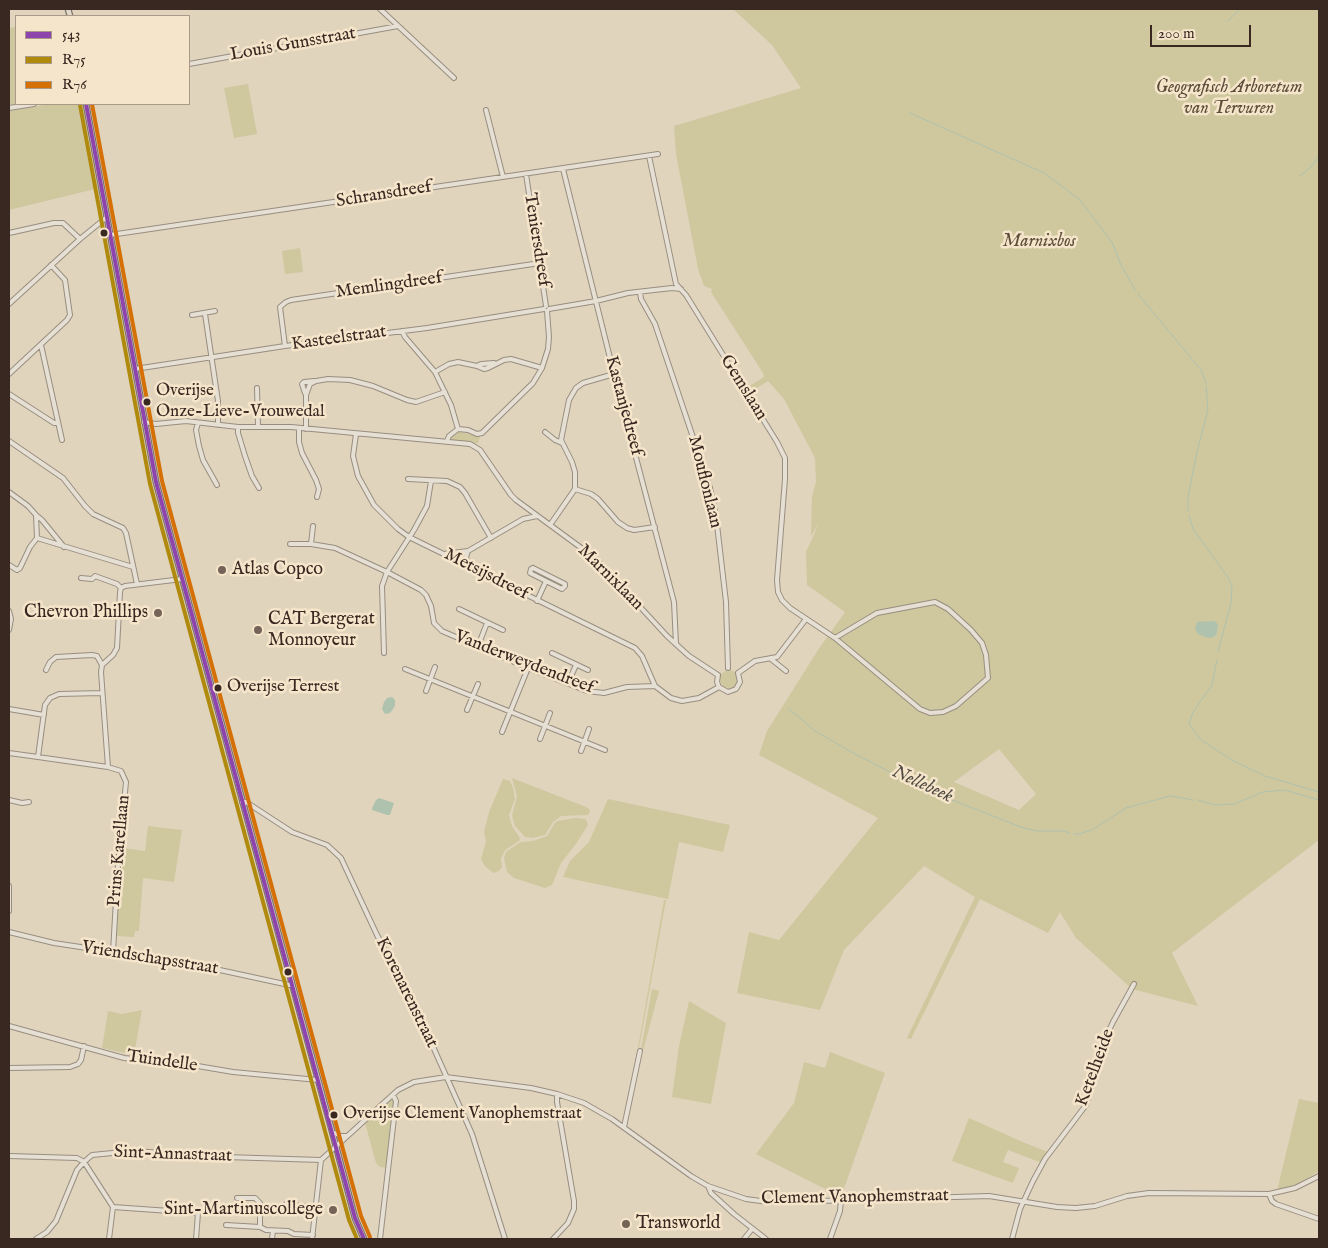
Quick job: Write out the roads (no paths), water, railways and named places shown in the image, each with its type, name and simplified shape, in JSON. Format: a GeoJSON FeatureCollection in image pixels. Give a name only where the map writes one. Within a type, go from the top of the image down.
{"type":"FeatureCollection","features":[{"type":"Feature","properties":{"kind":"main road"},"geometry":{"type":"LineString","coordinates":[[86,105],[156,482],[336,1146],[356,1218],[364,1239]]}},
{"type":"Feature","properties":{"kind":"street"},"geometry":{"type":"LineString","coordinates":[[380,9],[454,78]]}},
{"type":"Feature","properties":{"kind":"street","name":"Louis Gunsstraat"},"geometry":{"type":"LineString","coordinates":[[190,64],[398,26]]}},
{"type":"Feature","properties":{"kind":"street"},"geometry":{"type":"LineString","coordinates":[[9,108],[28,105]]}},
{"type":"Feature","properties":{"kind":"street"},"geometry":{"type":"LineString","coordinates":[[486,110],[503,177]]}},
{"type":"Feature","properties":{"kind":"street","name":"Schransdreef"},"geometry":{"type":"LineString","coordinates":[[110,236],[658,154]]}},
{"type":"Feature","properties":{"kind":"street","name":"Gemslaan"},"geometry":{"type":"LineString","coordinates":[[649,156],[674,280],[777,442],[785,458],[777,580],[778,592],[782,600],[790,608],[835,638],[876,671],[912,704],[930,713],[943,712],[956,706],[988,678],[986,655],[982,642],[948,609],[935,602],[877,613],[835,638]]}},
{"type":"Feature","properties":{"kind":"street","name":"Kastanjedreef"},"geometry":{"type":"LineString","coordinates":[[563,169],[614,374],[674,602],[676,644]]}},
{"type":"Feature","properties":{"kind":"street","name":"Teniersdreef"},"geometry":{"type":"LineString","coordinates":[[458,430],[468,430],[477,434],[482,433],[490,426],[533,383],[542,368],[548,349],[550,337],[547,309],[526,174]]}},
{"type":"Feature","properties":{"kind":"street"},"geometry":{"type":"LineString","coordinates":[[9,304],[107,217]]}},
{"type":"Feature","properties":{"kind":"street"},"geometry":{"type":"LineString","coordinates":[[9,233],[54,223],[63,223],[80,239]]}},
{"type":"Feature","properties":{"kind":"street","name":"Memlingdreef"},"geometry":{"type":"LineString","coordinates":[[285,346],[280,307],[290,300],[540,263]]}},
{"type":"Feature","properties":{"kind":"street"},"geometry":{"type":"LineString","coordinates":[[9,374],[70,316],[65,280],[51,265]]}},
{"type":"Feature","properties":{"kind":"street","name":"Kasteelstraat"},"geometry":{"type":"LineString","coordinates":[[134,369],[547,309],[628,293],[672,288],[681,289]]}},
{"type":"Feature","properties":{"kind":"street","name":"Mouflonlaan"},"geometry":{"type":"LineString","coordinates":[[640,292],[641,299],[655,324],[710,488],[716,516],[726,602],[728,668]]}},
{"type":"Feature","properties":{"kind":"street"},"geometry":{"type":"LineString","coordinates":[[192,315],[215,311]]}},
{"type":"Feature","properties":{"kind":"street"},"geometry":{"type":"LineString","coordinates":[[205,314],[219,412],[218,425]]}},
{"type":"Feature","properties":{"kind":"street"},"geometry":{"type":"LineString","coordinates":[[402,331],[435,372],[445,392],[458,430],[449,436],[447,441]]}},
{"type":"Feature","properties":{"kind":"street"},"geometry":{"type":"LineString","coordinates":[[41,345],[62,440]]}},
{"type":"Feature","properties":{"kind":"street"},"geometry":{"type":"LineString","coordinates":[[435,372],[449,364],[458,362],[477,366],[511,359],[520,360],[542,368]]}},
{"type":"Feature","properties":{"kind":"street"},"geometry":{"type":"LineString","coordinates":[[550,525],[575,489],[575,472],[561,440],[569,400],[576,388],[592,380],[614,374]]}},
{"type":"Feature","properties":{"kind":"street"},"geometry":{"type":"LineString","coordinates":[[306,429],[306,395],[310,384],[316,381],[328,379],[350,380],[373,386],[416,402],[445,392]]}},
{"type":"Feature","properties":{"kind":"street"},"geometry":{"type":"LineString","coordinates":[[257,388],[258,426]]}},
{"type":"Feature","properties":{"kind":"street"},"geometry":{"type":"LineString","coordinates":[[9,394],[58,423]]}},
{"type":"Feature","properties":{"kind":"street"},"geometry":{"type":"LineString","coordinates":[[49,419],[56,412]]}},
{"type":"Feature","properties":{"kind":"street","name":"Marnixlaan"},"geometry":{"type":"LineString","coordinates":[[144,422],[156,424],[186,421],[238,427],[299,428],[470,444],[480,450],[511,495],[527,509],[595,558],[667,636],[689,656],[718,675]]}},
{"type":"Feature","properties":{"kind":"street"},"geometry":{"type":"LineString","coordinates":[[198,423],[196,430],[203,460],[217,485]]}},
{"type":"Feature","properties":{"kind":"street","name":"Marnixlaan"},"geometry":{"type":"LineString","coordinates":[[145,428],[156,424]]}},
{"type":"Feature","properties":{"kind":"street"},"geometry":{"type":"LineString","coordinates":[[238,427],[245,456],[252,476],[259,488]]}},
{"type":"Feature","properties":{"kind":"street"},"geometry":{"type":"LineString","coordinates":[[299,428],[299,442],[302,453],[319,489],[317,497]]}},
{"type":"Feature","properties":{"kind":"street"},"geometry":{"type":"LineString","coordinates":[[545,432],[562,443]]}},
{"type":"Feature","properties":{"kind":"street","name":"Metsijsdreef"},"geometry":{"type":"LineString","coordinates":[[356,434],[353,456],[354,465],[362,485],[374,505],[408,537],[640,652],[655,686]]}},
{"type":"Feature","properties":{"kind":"street"},"geometry":{"type":"LineString","coordinates":[[9,441],[63,478],[93,514],[123,528],[126,533],[137,584]]}},
{"type":"Feature","properties":{"kind":"street"},"geometry":{"type":"LineString","coordinates":[[408,480],[447,481],[460,487],[491,538]]}},
{"type":"Feature","properties":{"kind":"street"},"geometry":{"type":"LineString","coordinates":[[384,653],[382,586],[387,572],[427,506],[430,481]]}},
{"type":"Feature","properties":{"kind":"street"},"geometry":{"type":"LineString","coordinates":[[575,489],[591,494],[605,506],[618,522],[627,528],[634,530],[655,527]]}},
{"type":"Feature","properties":{"kind":"street"},"geometry":{"type":"LineString","coordinates":[[9,492],[28,506],[42,520],[64,547]]}},
{"type":"Feature","properties":{"kind":"street"},"geometry":{"type":"LineString","coordinates":[[523,519],[527,509]]}},
{"type":"Feature","properties":{"kind":"street"},"geometry":{"type":"LineString","coordinates":[[9,566],[17,570],[20,568],[30,547],[37,538],[36,515]]}},
{"type":"Feature","properties":{"kind":"street"},"geometry":{"type":"LineString","coordinates":[[444,554],[468,551],[523,519],[538,516]]}},
{"type":"Feature","properties":{"kind":"street"},"geometry":{"type":"LineString","coordinates":[[311,544],[313,526]]}},
{"type":"Feature","properties":{"kind":"street"},"geometry":{"type":"LineString","coordinates":[[37,538],[133,567]]}},
{"type":"Feature","properties":{"kind":"street","name":"Vanderweydendreef"},"geometry":{"type":"LineString","coordinates":[[290,544],[311,544],[335,548],[387,572],[421,590],[426,595],[434,622],[448,635],[587,691],[604,693],[628,688],[655,686]]}},
{"type":"Feature","properties":{"kind":"street"},"geometry":{"type":"LineString","coordinates":[[468,551],[466,557],[468,566]]}},
{"type":"Feature","properties":{"kind":"street"},"geometry":{"type":"LineString","coordinates":[[531,569],[566,586],[562,589],[546,581],[530,573],[531,569]]}},
{"type":"Feature","properties":{"kind":"street"},"geometry":{"type":"LineString","coordinates":[[81,578],[92,579],[95,576],[117,584],[121,588]]}},
{"type":"Feature","properties":{"kind":"street"},"geometry":{"type":"LineString","coordinates":[[121,588],[137,584],[182,579]]}},
{"type":"Feature","properties":{"kind":"street"},"geometry":{"type":"LineString","coordinates":[[537,601],[546,581]]}},
{"type":"Feature","properties":{"kind":"street"},"geometry":{"type":"LineString","coordinates":[[102,665],[113,655],[117,648],[121,588]]}},
{"type":"Feature","properties":{"kind":"street"},"geometry":{"type":"LineString","coordinates":[[459,610],[503,630]]}},
{"type":"Feature","properties":{"kind":"street"},"geometry":{"type":"LineString","coordinates":[[9,612],[11,619],[9,630]]}},
{"type":"Feature","properties":{"kind":"street"},"geometry":{"type":"LineString","coordinates":[[738,673],[755,661],[777,657],[806,619]]}},
{"type":"Feature","properties":{"kind":"street"},"geometry":{"type":"LineString","coordinates":[[478,646],[487,623]]}},
{"type":"Feature","properties":{"kind":"street"},"geometry":{"type":"LineString","coordinates":[[552,653],[588,670]]}},
{"type":"Feature","properties":{"kind":"street"},"geometry":{"type":"LineString","coordinates":[[9,753],[108,768],[102,693],[102,665],[100,660],[92,655],[56,657],[50,662],[46,670]]}},
{"type":"Feature","properties":{"kind":"street"},"geometry":{"type":"LineString","coordinates":[[771,659],[786,670]]}},
{"type":"Feature","properties":{"kind":"street"},"geometry":{"type":"LineString","coordinates":[[568,683],[576,665]]}},
{"type":"Feature","properties":{"kind":"street"},"geometry":{"type":"LineString","coordinates":[[426,691],[435,667]]}},
{"type":"Feature","properties":{"kind":"street"},"geometry":{"type":"LineString","coordinates":[[502,732],[528,668]]}},
{"type":"Feature","properties":{"kind":"street"},"geometry":{"type":"LineString","coordinates":[[728,668],[738,673],[740,682],[736,689],[728,692],[719,687],[717,682],[718,675],[722,671],[728,668]]}},
{"type":"Feature","properties":{"kind":"street"},"geometry":{"type":"LineString","coordinates":[[404,669],[605,750]]}},
{"type":"Feature","properties":{"kind":"street"},"geometry":{"type":"LineString","coordinates":[[467,710],[478,684]]}},
{"type":"Feature","properties":{"kind":"street"},"geometry":{"type":"LineString","coordinates":[[655,686],[671,698],[682,701],[699,698],[719,687]]}},
{"type":"Feature","properties":{"kind":"street"},"geometry":{"type":"LineString","coordinates":[[38,757],[46,702],[56,695],[102,693]]}},
{"type":"Feature","properties":{"kind":"street"},"geometry":{"type":"LineString","coordinates":[[9,709],[44,715]]}},
{"type":"Feature","properties":{"kind":"street"},"geometry":{"type":"LineString","coordinates":[[540,739],[550,713]]}},
{"type":"Feature","properties":{"kind":"street"},"geometry":{"type":"LineString","coordinates":[[581,751],[589,729]]}},
{"type":"Feature","properties":{"kind":"street","name":"Prins Karellaan"},"geometry":{"type":"LineString","coordinates":[[108,768],[121,771],[126,782],[118,865],[113,952]]}},
{"type":"Feature","properties":{"kind":"street"},"geometry":{"type":"LineString","coordinates":[[9,800],[22,803],[28,802]]}},
{"type":"Feature","properties":{"kind":"street","name":"Korenarenstraat"},"geometry":{"type":"LineString","coordinates":[[242,802],[246,802],[292,832],[327,845],[338,855],[377,935],[418,1012],[472,1134],[505,1239]]}},
{"type":"Feature","properties":{"kind":"street"},"geometry":{"type":"LineString","coordinates":[[9,886],[9,911]]}},
{"type":"Feature","properties":{"kind":"street","name":"Vriendschapsstraat"},"geometry":{"type":"LineString","coordinates":[[9,932],[54,943],[192,964],[289,985],[292,984]]}},
{"type":"Feature","properties":{"kind":"street","name":"Ketelheide"},"geometry":{"type":"LineString","coordinates":[[1012,1239],[1024,1201],[1046,1159],[1086,1105],[1103,1044],[1134,984]]}},
{"type":"Feature","properties":{"kind":"street","name":"Tuindelle"},"geometry":{"type":"LineString","coordinates":[[9,1026],[124,1058],[165,1061],[233,1072],[318,1080]]}},
{"type":"Feature","properties":{"kind":"street"},"geometry":{"type":"LineString","coordinates":[[9,1068],[70,1067],[78,1064],[84,1046]]}},
{"type":"Feature","properties":{"kind":"street"},"geometry":{"type":"LineString","coordinates":[[624,1127],[640,1050]]}},
{"type":"Feature","properties":{"kind":"street","name":"Clement Vanophemstraat"},"geometry":{"type":"LineString","coordinates":[[336,1146],[403,1087],[414,1082],[446,1077],[531,1088],[557,1094],[593,1108],[624,1127],[672,1163],[708,1186],[746,1199],[768,1202],[989,1196],[1076,1208],[1095,1206],[1127,1196],[1149,1192],[1269,1194],[1295,1188],[1319,1176]]}},
{"type":"Feature","properties":{"kind":"street"},"geometry":{"type":"LineString","coordinates":[[553,1239],[570,1220],[574,1209],[557,1094]]}},
{"type":"Feature","properties":{"kind":"street"},"geometry":{"type":"LineString","coordinates":[[380,1239],[396,1101],[392,1095]]}},
{"type":"Feature","properties":{"kind":"street"},"geometry":{"type":"LineString","coordinates":[[332,1131],[341,1136],[346,1136]]}},
{"type":"Feature","properties":{"kind":"street"},"geometry":{"type":"LineString","coordinates":[[226,1225],[260,1227],[312,1237],[321,1160],[336,1146]]}},
{"type":"Feature","properties":{"kind":"street","name":"Sint-Annastraat"},"geometry":{"type":"LineString","coordinates":[[84,1162],[92,1155],[133,1152],[321,1160]]}},
{"type":"Feature","properties":{"kind":"street"},"geometry":{"type":"LineString","coordinates":[[9,1156],[77,1158],[84,1162],[113,1207],[109,1239]]}},
{"type":"Feature","properties":{"kind":"street"},"geometry":{"type":"LineString","coordinates":[[36,1239],[47,1232],[56,1221],[77,1170],[84,1162]]}},
{"type":"Feature","properties":{"kind":"street"},"geometry":{"type":"LineString","coordinates":[[708,1186],[711,1193],[766,1239]]}},
{"type":"Feature","properties":{"kind":"street"},"geometry":{"type":"LineString","coordinates":[[1269,1194],[1272,1201],[1276,1204],[1319,1219]]}},
{"type":"Feature","properties":{"kind":"street"},"geometry":{"type":"LineString","coordinates":[[237,1198],[255,1198],[260,1203],[260,1227]]}},
{"type":"Feature","properties":{"kind":"street"},"geometry":{"type":"LineString","coordinates":[[830,1239],[840,1211],[841,1200]]}},
{"type":"Feature","properties":{"kind":"street"},"geometry":{"type":"LineString","coordinates":[[286,1204],[315,1208]]}},
{"type":"Feature","properties":{"kind":"street"},"geometry":{"type":"LineString","coordinates":[[113,1207],[198,1213],[196,1239]]}},
{"type":"Feature","properties":{"kind":"street"},"geometry":{"type":"LineString","coordinates":[[744,1239],[752,1229]]}},
{"type":"Feature","properties":{"kind":"street"},"geometry":{"type":"LineString","coordinates":[[272,1239],[273,1231]]}},
{"type":"Feature","properties":{"kind":"waterway"},"geometry":{"type":"LineString","coordinates":[[1228,21],[1240,9]]}},
{"type":"Feature","properties":{"kind":"waterway"},"geometry":{"type":"LineString","coordinates":[[910,113],[1044,173],[1079,199],[1112,242],[1121,265],[1135,290]]}},
{"type":"Feature","properties":{"kind":"waterway"},"geometry":{"type":"LineString","coordinates":[[1299,176],[1308,170],[1319,157]]}},
{"type":"Feature","properties":{"kind":"waterway"},"geometry":{"type":"LineString","coordinates":[[1138,294],[1201,370],[1206,383]]}},
{"type":"Feature","properties":{"kind":"waterway"},"geometry":{"type":"LineString","coordinates":[[1188,511],[1188,497],[1208,410],[1206,386]]}},
{"type":"Feature","properties":{"kind":"waterway"},"geometry":{"type":"LineString","coordinates":[[1189,515],[1193,529],[1229,579],[1232,587],[1231,603],[1218,652]]}},
{"type":"Feature","properties":{"kind":"waterway"},"geometry":{"type":"LineString","coordinates":[[1217,660],[1212,685],[1193,712],[1189,724],[1201,740],[1232,760],[1265,776],[1319,792]]}},
{"type":"Feature","properties":{"kind":"waterway","name":"Nellebeek"},"geometry":{"type":"LineString","coordinates":[[788,708],[815,731],[919,787],[1021,827],[1036,831],[1063,831],[1069,833]]}},
{"type":"Feature","properties":{"kind":"waterway","name":"Nellebeek"},"geometry":{"type":"LineString","coordinates":[[1198,800],[1215,805],[1234,804],[1263,792],[1285,790],[1319,800]]}},
{"type":"Feature","properties":{"kind":"waterway","name":"Nellebeek"},"geometry":{"type":"LineString","coordinates":[[1074,834],[1092,830],[1126,808],[1170,796],[1193,800]]}},
{"type":"Feature","properties":{"kind":"place","name":"Overijse Onze-Lieve-Vrouwedal"},"geometry":{"type":"Point","coordinates":[147,402]}},
{"type":"Feature","properties":{"kind":"place","name":"Atlas Copco"},"geometry":{"type":"Point","coordinates":[222,570]}},
{"type":"Feature","properties":{"kind":"place","name":"Chevron Phillips"},"geometry":{"type":"Point","coordinates":[158,613]}},
{"type":"Feature","properties":{"kind":"place","name":"CAT Bergerat Monnoyeur"},"geometry":{"type":"Point","coordinates":[258,630]}},
{"type":"Feature","properties":{"kind":"place","name":"Overijse Terrest"},"geometry":{"type":"Point","coordinates":[218,688]}},
{"type":"Feature","properties":{"kind":"place","name":"Overijse Clement Vanophemstraat"},"geometry":{"type":"Point","coordinates":[334,1115]}},
{"type":"Feature","properties":{"kind":"place","name":"Sint-Martinuscollege"},"geometry":{"type":"Point","coordinates":[333,1210]}},
{"type":"Feature","properties":{"kind":"place","name":"Transworld"},"geometry":{"type":"Point","coordinates":[626,1224]}},
{"type":"Feature","properties":{"kind":"park label","name":"Geografisch Arboretum van Tervuren"},"geometry":{"type":"Point","coordinates":[1229,98]}},
{"type":"Feature","properties":{"kind":"park label","name":"Marnixbos"},"geometry":{"type":"Point","coordinates":[1039,242]}}]}
